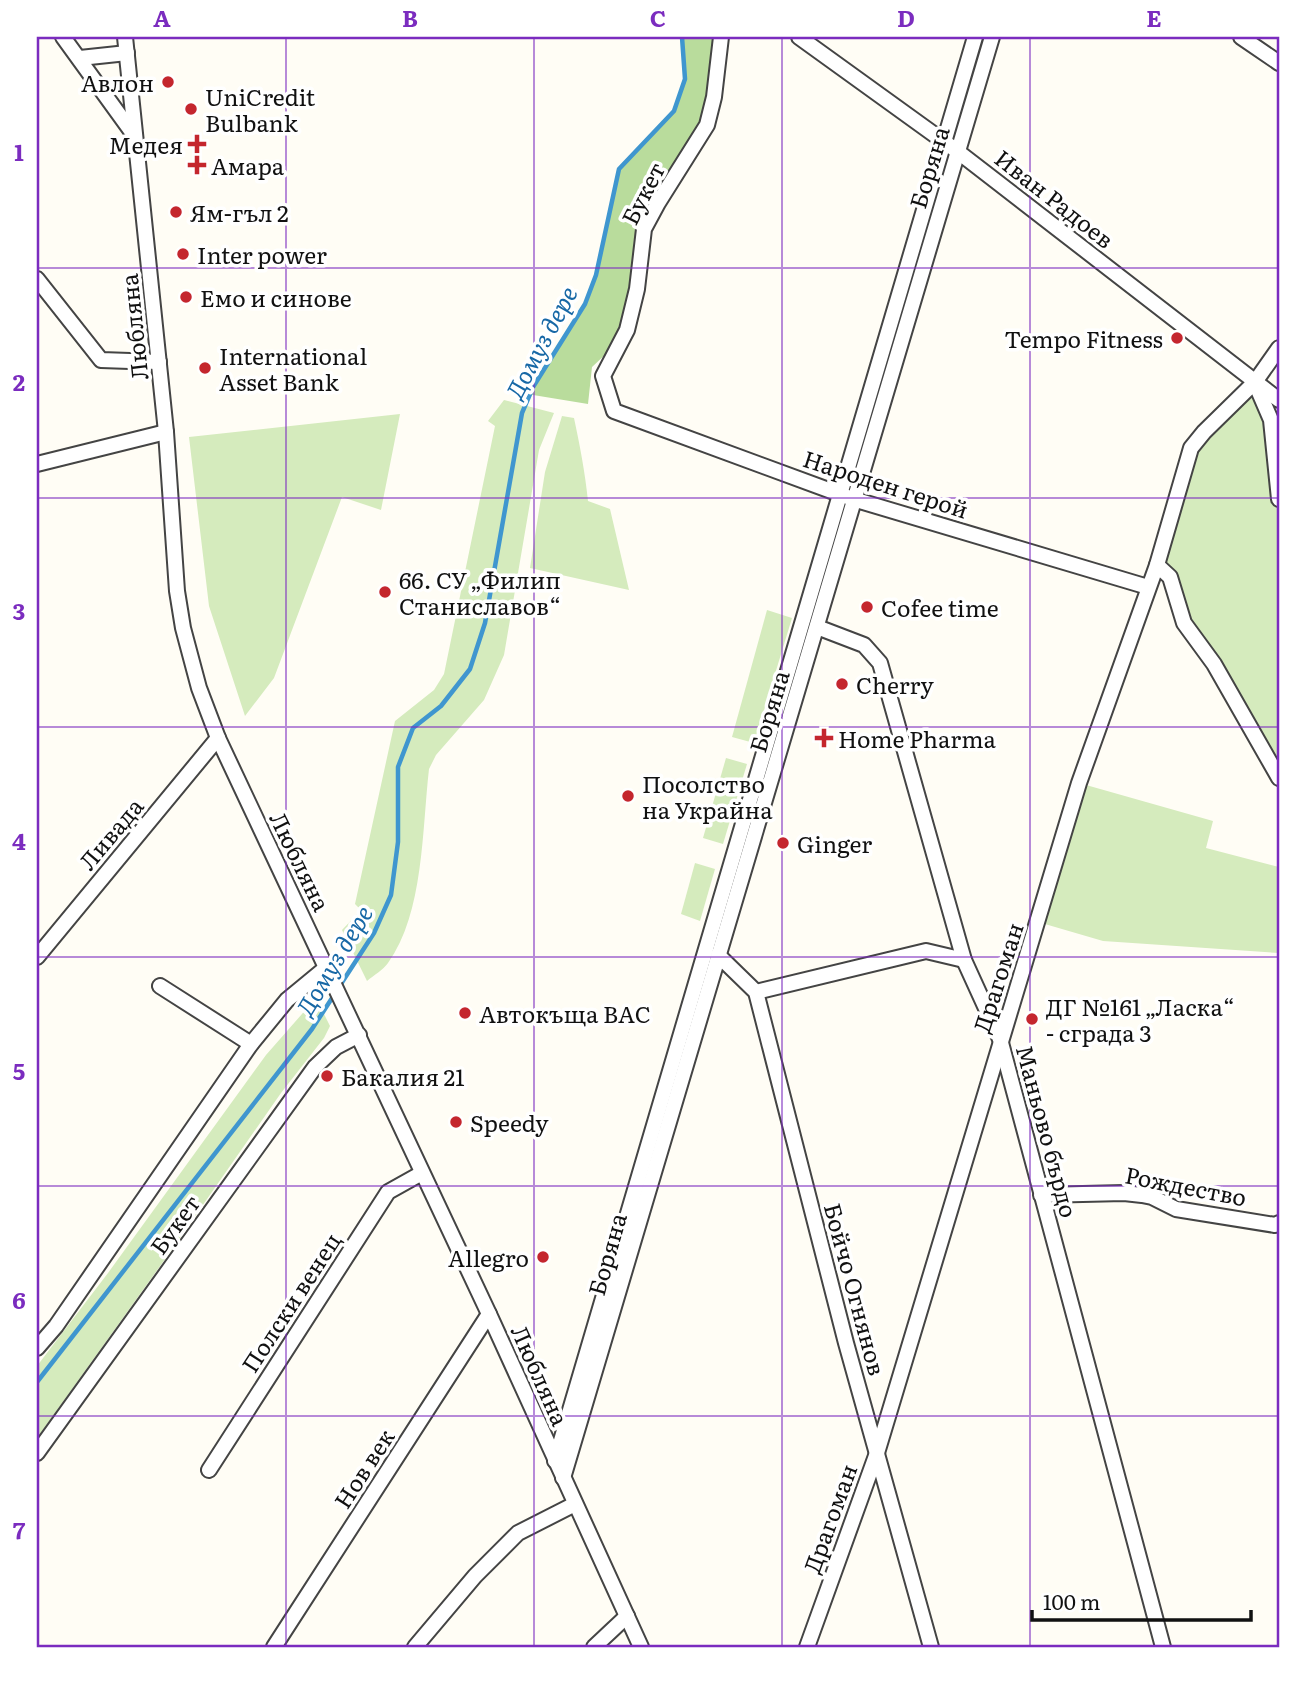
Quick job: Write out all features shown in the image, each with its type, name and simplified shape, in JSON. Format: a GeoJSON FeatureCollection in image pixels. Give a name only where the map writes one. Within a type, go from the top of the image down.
{"type":"FeatureCollection","features":[{"type":"Feature","properties":{"kind":"street"},"geometry":{"type":"LineString","coordinates":[[63,37],[135,136]]}},
{"type":"Feature","properties":{"kind":"street","name":"Любляна"},"geometry":{"type":"LineString","coordinates":[[125,37],[166,432],[177,591],[183,628],[199,688],[218,738],[489,1314],[641,1647]]}},
{"type":"Feature","properties":{"kind":"street","name":"Букет"},"geometry":{"type":"LineString","coordinates":[[614,411],[603,376],[627,330],[637,289],[644,229],[657,203],[706,125],[714,97],[721,37]]}},
{"type":"Feature","properties":{"kind":"street","name":"Иван Радоев"},"geometry":{"type":"LineString","coordinates":[[799,37],[957,151],[1279,400]]}},
{"type":"Feature","properties":{"kind":"street","name":"Боряна"},"geometry":{"type":"LineString","coordinates":[[563,1478],[817,627],[847,496],[975,37]]}},
{"type":"Feature","properties":{"kind":"street","name":"Боряна"},"geometry":{"type":"LineString","coordinates":[[555,1461],[847,496],[992,37]]}},
{"type":"Feature","properties":{"kind":"street"},"geometry":{"type":"LineString","coordinates":[[1241,37],[1279,63]]}},
{"type":"Feature","properties":{"kind":"street"},"geometry":{"type":"LineString","coordinates":[[80,58],[127,53]]}},
{"type":"Feature","properties":{"kind":"street"},"geometry":{"type":"LineString","coordinates":[[37,279],[100,360],[159,362]]}},
{"type":"Feature","properties":{"kind":"street","name":"Драгоман"},"geometry":{"type":"LineString","coordinates":[[807,1647],[877,1453],[1079,783],[1157,565],[1191,448],[1255,382],[1279,348]]}},
{"type":"Feature","properties":{"kind":"street"},"geometry":{"type":"LineString","coordinates":[[1255,382],[1271,420],[1279,499]]}},
{"type":"Feature","properties":{"kind":"street","name":"Народен герой"},"geometry":{"type":"LineString","coordinates":[[614,411],[847,496],[1148,587]]}},
{"type":"Feature","properties":{"kind":"street"},"geometry":{"type":"LineString","coordinates":[[37,464],[166,432]]}},
{"type":"Feature","properties":{"kind":"street"},"geometry":{"type":"LineString","coordinates":[[1157,565],[1170,578],[1184,623],[1214,664],[1279,778]]}},
{"type":"Feature","properties":{"kind":"street","name":"Маньово бърдо"},"geometry":{"type":"LineString","coordinates":[[817,627],[864,645],[880,663],[964,960],[1000,1039],[1164,1647]]}},
{"type":"Feature","properties":{"kind":"street","name":"Ливада"},"geometry":{"type":"LineString","coordinates":[[37,957],[218,738]]}},
{"type":"Feature","properties":{"kind":"street"},"geometry":{"type":"LineString","coordinates":[[718,954],[756,992],[926,951],[964,960]]}},
{"type":"Feature","properties":{"kind":"street","name":"Букет"},"geometry":{"type":"LineString","coordinates":[[37,1348],[56,1326],[251,1044],[288,1000],[329,972]]}},
{"type":"Feature","properties":{"kind":"street"},"geometry":{"type":"LineString","coordinates":[[160,986],[251,1044]]}},
{"type":"Feature","properties":{"kind":"street","name":"Бойчо Огнянов"},"geometry":{"type":"LineString","coordinates":[[756,992],[877,1453],[932,1647]]}},
{"type":"Feature","properties":{"kind":"street","name":"Букет"},"geometry":{"type":"LineString","coordinates":[[37,1453],[315,1067],[336,1046],[359,1035]]}},
{"type":"Feature","properties":{"kind":"street","name":"Полски венец"},"geometry":{"type":"LineString","coordinates":[[209,1470],[388,1192],[422,1173]]}},
{"type":"Feature","properties":{"kind":"street","name":"Рождество"},"geometry":{"type":"LineString","coordinates":[[1041,1195],[1133,1194],[1152,1197],[1176,1209],[1275,1225],[1279,1223]]}},
{"type":"Feature","properties":{"kind":"street","name":"Нов век"},"geometry":{"type":"LineString","coordinates":[[274,1647],[489,1314]]}},
{"type":"Feature","properties":{"kind":"street"},"geometry":{"type":"LineString","coordinates":[[415,1647],[475,1576],[518,1533],[575,1504]]}},
{"type":"Feature","properties":{"kind":"street"},"geometry":{"type":"LineString","coordinates":[[594,1647],[627,1616]]}},
{"type":"Feature","properties":{"kind":"green space"},"geometry":{"type":"Polygon","coordinates":[[[682,37],[716,37],[709,100],[702,124],[646,207],[634,238],[632,286],[622,329],[608,352],[592,367],[588,404],[527,394],[585,304],[596,275],[619,169],[674,111],[685,79],[682,37]]]}},
{"type":"Feature","properties":{"kind":"green space"},"geometry":{"type":"Polygon","coordinates":[[[1255,382],[1271,420],[1279,499],[1279,778],[1157,565],[1191,448],[1255,382]]]}},
{"type":"Feature","properties":{"kind":"green space"},"geometry":{"type":"Polygon","coordinates":[[[504,400],[554,413],[539,450],[504,655],[484,700],[436,755],[429,769],[419,870],[409,920],[388,963],[367,981],[342,930],[361,910],[355,904],[395,721],[434,690],[444,674],[495,426],[488,421],[504,400]]]}},
{"type":"Feature","properties":{"kind":"green space"},"geometry":{"type":"Polygon","coordinates":[[[400,414],[381,510],[342,497],[274,678],[245,716],[209,606],[189,437],[400,414]]]}},
{"type":"Feature","properties":{"kind":"green space"},"geometry":{"type":"Polygon","coordinates":[[[562,416],[574,418],[588,501],[610,509],[629,590],[530,568],[545,472],[562,416]]]}},
{"type":"Feature","properties":{"kind":"green space"},"geometry":{"type":"Polygon","coordinates":[[[767,610],[792,618],[754,743],[732,737],[767,610]]]}},
{"type":"Feature","properties":{"kind":"green space"},"geometry":{"type":"Polygon","coordinates":[[[726,758],[747,764],[723,844],[703,838],[726,758]]]}},
{"type":"Feature","properties":{"kind":"green space"},"geometry":{"type":"Polygon","coordinates":[[[1079,783],[1213,821],[1206,848],[1279,867],[1279,953],[1103,941],[1038,922],[1079,783]]]}},
{"type":"Feature","properties":{"kind":"green space"},"geometry":{"type":"Polygon","coordinates":[[[695,863],[715,869],[700,921],[681,914],[695,863]]]}},
{"type":"Feature","properties":{"kind":"green space"},"geometry":{"type":"Polygon","coordinates":[[[316,998],[330,1026],[324,1038],[281,1093],[37,1438],[37,1366],[266,1055],[316,998]]]}},
{"type":"Feature","properties":{"kind":"waterway","name":"Домуз дере"},"geometry":{"type":"LineString","coordinates":[[339,987],[374,933],[391,895],[398,842],[398,767],[413,728],[441,706],[470,669],[485,623],[522,413],[533,387],[585,304],[596,275],[619,169],[674,111],[685,79],[682,37]]}},
{"type":"Feature","properties":{"kind":"waterway","name":"Домуз дере"},"geometry":{"type":"LineString","coordinates":[[37,1382],[312,1029],[334,995]]}},
{"type":"Feature","properties":{"kind":"place","name":"Авлон"},"geometry":{"type":"Point","coordinates":[168,82]}},
{"type":"Feature","properties":{"kind":"place","name":"UniCredit Bulbank"},"geometry":{"type":"Point","coordinates":[191,109]}},
{"type":"Feature","properties":{"kind":"place","name":"Медея"},"geometry":{"type":"Point","coordinates":[197,144]}},
{"type":"Feature","properties":{"kind":"place","name":"Амара"},"geometry":{"type":"Point","coordinates":[197,165]}},
{"type":"Feature","properties":{"kind":"place","name":"Ям-гъл 2"},"geometry":{"type":"Point","coordinates":[176,212]}},
{"type":"Feature","properties":{"kind":"place","name":"Inter power"},"geometry":{"type":"Point","coordinates":[183,254]}},
{"type":"Feature","properties":{"kind":"place","name":"Емо и синове"},"geometry":{"type":"Point","coordinates":[186,297]}},
{"type":"Feature","properties":{"kind":"place","name":"Tempo Fitness"},"geometry":{"type":"Point","coordinates":[1177,338]}},
{"type":"Feature","properties":{"kind":"place","name":"International Asset Bank"},"geometry":{"type":"Point","coordinates":[205,368]}},
{"type":"Feature","properties":{"kind":"place","name":"66. СУ „Филип Станиславов“"},"geometry":{"type":"Point","coordinates":[385,592]}},
{"type":"Feature","properties":{"kind":"place","name":"Cofee time"},"geometry":{"type":"Point","coordinates":[867,607]}},
{"type":"Feature","properties":{"kind":"place","name":"Cherry"},"geometry":{"type":"Point","coordinates":[842,684]}},
{"type":"Feature","properties":{"kind":"place","name":"Home Pharma"},"geometry":{"type":"Point","coordinates":[824,738]}},
{"type":"Feature","properties":{"kind":"place","name":"Посолство на Украйна"},"geometry":{"type":"Point","coordinates":[628,796]}},
{"type":"Feature","properties":{"kind":"place","name":"Ginger"},"geometry":{"type":"Point","coordinates":[783,843]}},
{"type":"Feature","properties":{"kind":"place","name":"Автокъща ВАС"},"geometry":{"type":"Point","coordinates":[465,1013]}},
{"type":"Feature","properties":{"kind":"place","name":"ДГ №161 „Ласка“ - сграда 3"},"geometry":{"type":"Point","coordinates":[1032,1019]}},
{"type":"Feature","properties":{"kind":"place","name":"Бакалия 21"},"geometry":{"type":"Point","coordinates":[327,1076]}},
{"type":"Feature","properties":{"kind":"place","name":"Speedy"},"geometry":{"type":"Point","coordinates":[456,1122]}},
{"type":"Feature","properties":{"kind":"place","name":"Allegro"},"geometry":{"type":"Point","coordinates":[543,1257]}}]}
